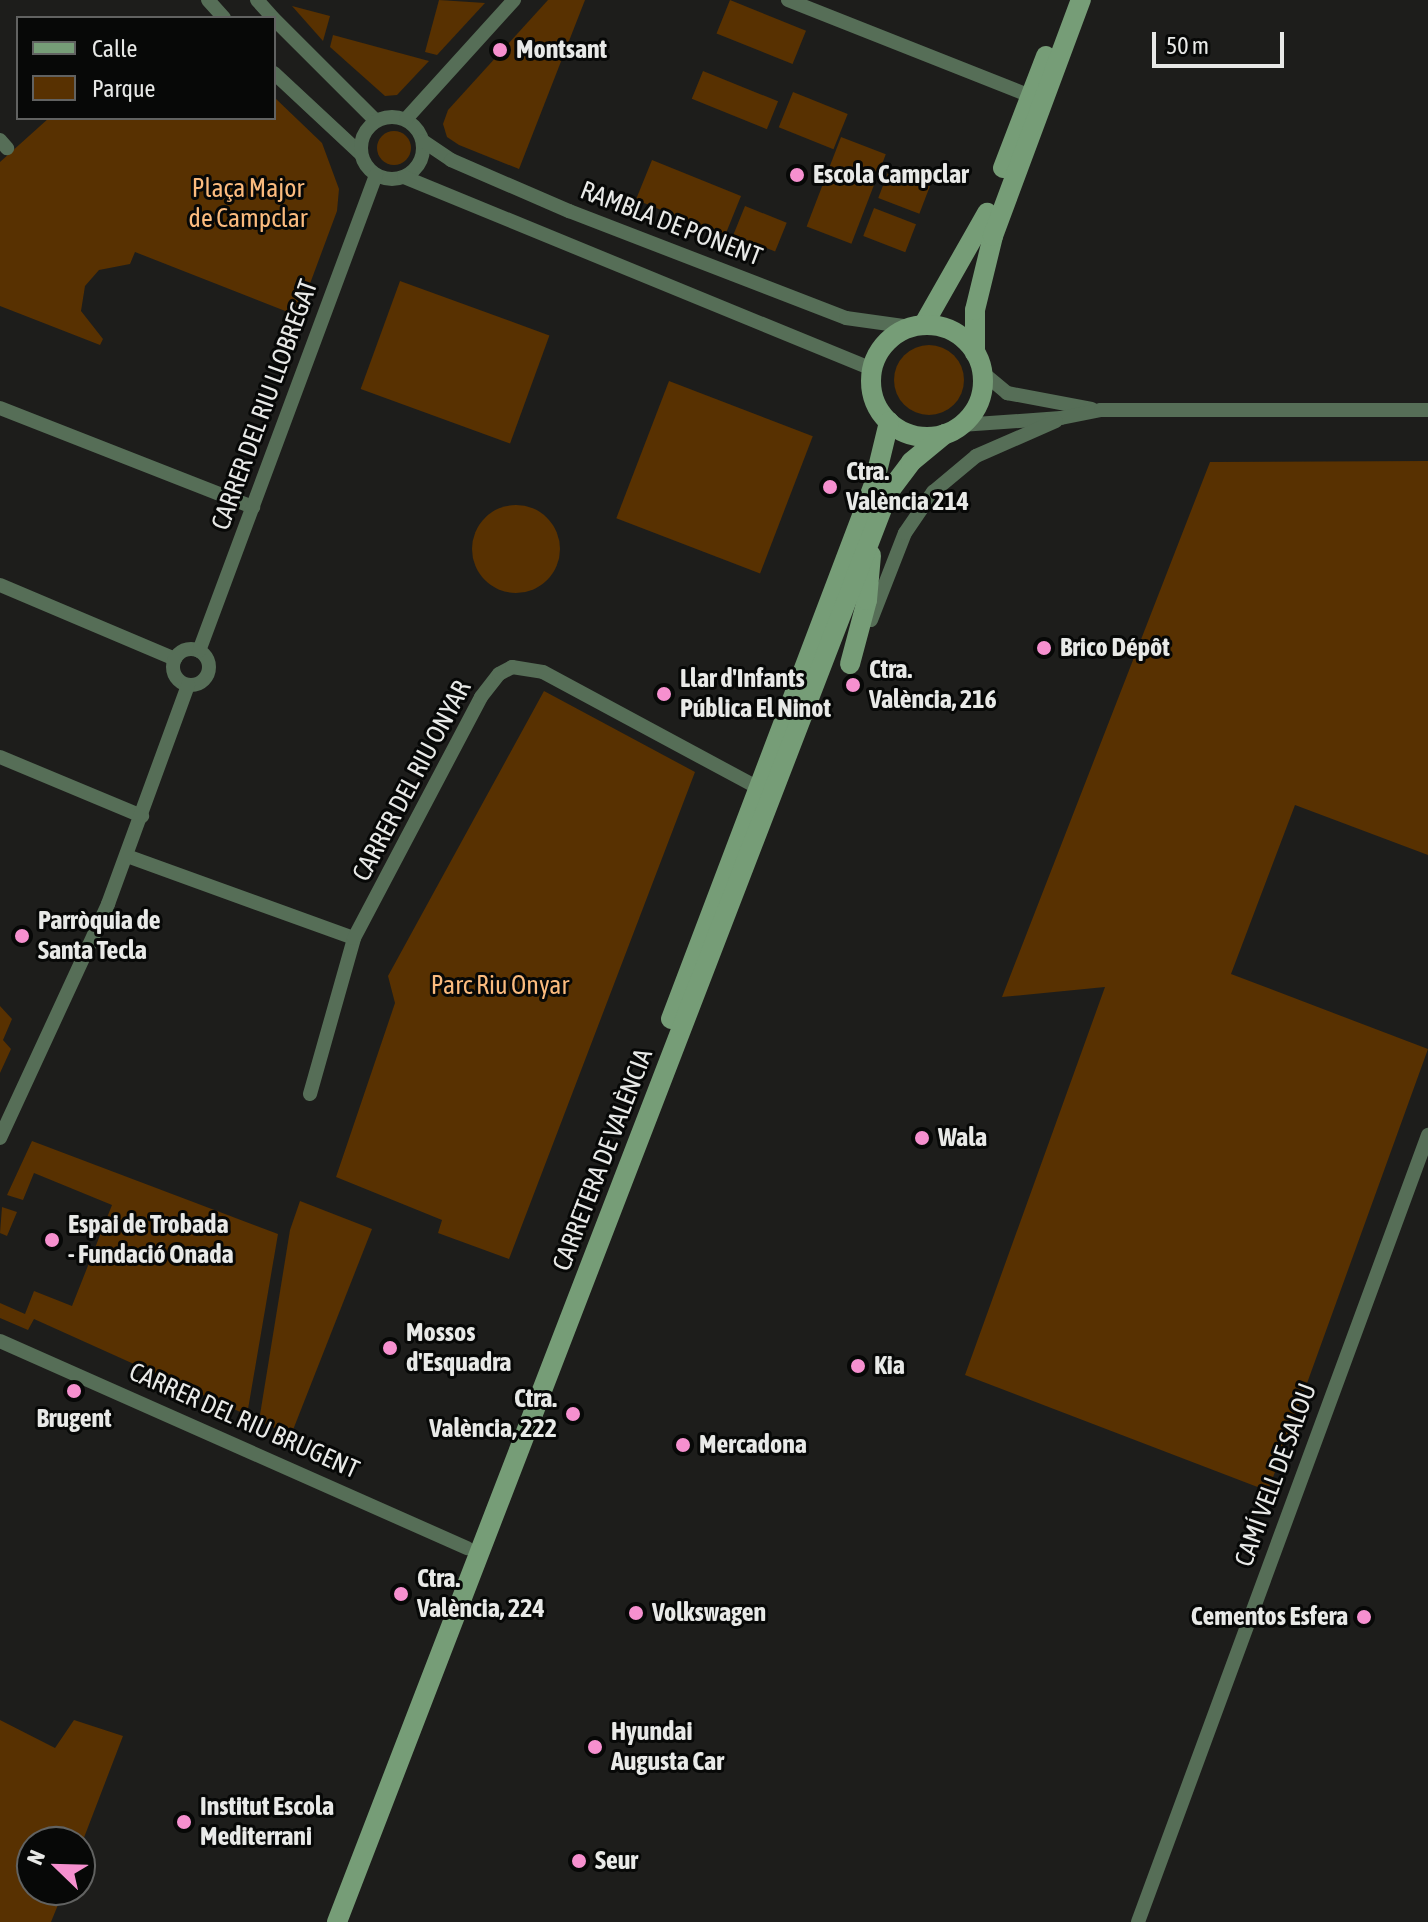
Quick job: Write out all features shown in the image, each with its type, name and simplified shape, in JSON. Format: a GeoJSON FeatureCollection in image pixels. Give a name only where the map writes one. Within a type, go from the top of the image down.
{"type":"FeatureCollection","features":[{"type":"Feature","properties":{"kind":"main road"},"geometry":{"type":"LineString","coordinates":[[1067,0],[978,236],[917,326],[881,348],[872,369],[871,390],[889,422],[912,435],[953,429],[977,405],[975,310],[993,236],[1081,0]]}},
{"type":"Feature","properties":{"kind":"main road"},"geometry":{"type":"LineString","coordinates":[[917,326],[955,332],[978,362]]}},
{"type":"Feature","properties":{"kind":"main road","name":"CARRETERA DE VALÈNCIA"},"geometry":{"type":"LineString","coordinates":[[322,1922],[874,484],[889,422]]}},
{"type":"Feature","properties":{"kind":"main road","name":"CARRETERA DE VALÈNCIA"},"geometry":{"type":"LineString","coordinates":[[337,1922],[888,493],[911,462],[953,429]]}},
{"type":"Feature","properties":{"kind":"main road"},"geometry":{"type":"LineString","coordinates":[[850,664],[867,600],[869,543]]}},
{"type":"Feature","properties":{"kind":"street"},"geometry":{"type":"LineString","coordinates":[[208,0],[222,16]]}},
{"type":"Feature","properties":{"kind":"street"},"geometry":{"type":"LineString","coordinates":[[257,0],[271,16]]}},
{"type":"Feature","properties":{"kind":"street"},"geometry":{"type":"LineString","coordinates":[[276,21],[376,121],[406,119],[514,0]]}},
{"type":"Feature","properties":{"kind":"street"},"geometry":{"type":"LineString","coordinates":[[788,0],[1030,96]]}},
{"type":"Feature","properties":{"kind":"street"},"geometry":{"type":"LineString","coordinates":[[276,75],[361,154],[376,175],[404,177],[872,369]]}},
{"type":"Feature","properties":{"kind":"street"},"geometry":{"type":"LineString","coordinates":[[404,177],[420,162],[423,141],[406,119]]}},
{"type":"Feature","properties":{"kind":"street"},"geometry":{"type":"LineString","coordinates":[[361,154],[362,141],[376,121]]}},
{"type":"Feature","properties":{"kind":"street","name":"RAMBLA DE PONENT"},"geometry":{"type":"LineString","coordinates":[[423,141],[451,160],[569,211],[846,318],[917,326]]}},
{"type":"Feature","properties":{"kind":"street","name":"CARRER DEL RIU LLOBREGAT"},"geometry":{"type":"LineString","coordinates":[[199,651],[376,175]]}},
{"type":"Feature","properties":{"kind":"street"},"geometry":{"type":"LineString","coordinates":[[978,362],[1007,393],[1101,410],[1428,410]]}},
{"type":"Feature","properties":{"kind":"street"},"geometry":{"type":"LineString","coordinates":[[0,408],[253,507]]}},
{"type":"Feature","properties":{"kind":"street"},"geometry":{"type":"LineString","coordinates":[[953,429],[1061,418],[1101,410]]}},
{"type":"Feature","properties":{"kind":"street"},"geometry":{"type":"LineString","coordinates":[[850,664],[905,533],[933,492],[976,456],[1061,418]]}},
{"type":"Feature","properties":{"kind":"street"},"geometry":{"type":"LineString","coordinates":[[0,585],[175,659]]}},
{"type":"Feature","properties":{"kind":"street"},"geometry":{"type":"LineString","coordinates":[[0,1138],[127,856],[188,685],[207,676],[208,662],[199,651],[185,650],[175,659],[175,675],[188,685]]}},
{"type":"Feature","properties":{"kind":"street","name":"CARRER DEL RIU ONYAR"},"geometry":{"type":"LineString","coordinates":[[310,1094],[354,938],[481,697],[499,674],[512,667],[543,672],[757,787]]}},
{"type":"Feature","properties":{"kind":"street"},"geometry":{"type":"LineString","coordinates":[[0,757],[142,816]]}},
{"type":"Feature","properties":{"kind":"street"},"geometry":{"type":"LineString","coordinates":[[127,856],[354,938]]}},
{"type":"Feature","properties":{"kind":"street","name":"CAMÍ VELL DE SALOU"},"geometry":{"type":"LineString","coordinates":[[1138,1922],[1428,1135]]}},
{"type":"Feature","properties":{"kind":"street","name":"CARRER DEL RIU BRUGENT"},"geometry":{"type":"LineString","coordinates":[[0,1341],[467,1548]]}},
{"type":"Feature","properties":{"kind":"green space"},"geometry":{"type":"Polygon","coordinates":[[[439,0],[485,3],[437,55],[425,52],[439,0]]]}},
{"type":"Feature","properties":{"kind":"green space"},"geometry":{"type":"Polygon","coordinates":[[[548,0],[585,0],[519,169],[459,145],[447,137],[443,124],[448,110],[548,0]]]}},
{"type":"Feature","properties":{"kind":"green space"},"geometry":{"type":"Polygon","coordinates":[[[730,0],[806,31],[793,64],[717,33],[730,0]]]}},
{"type":"Feature","properties":{"kind":"green space"},"geometry":{"type":"Polygon","coordinates":[[[292,6],[330,16],[323,41],[292,6]]]}},
{"type":"Feature","properties":{"kind":"green space"},"geometry":{"type":"Polygon","coordinates":[[[333,35],[429,61],[397,95],[385,96],[330,47],[333,35]]]}},
{"type":"Feature","properties":{"kind":"green space"},"geometry":{"type":"Polygon","coordinates":[[[703,71],[778,101],[767,129],[692,99],[703,71]]]}},
{"type":"Feature","properties":{"kind":"green space"},"geometry":{"type":"Polygon","coordinates":[[[793,92],[848,114],[833,149],[779,127],[793,92]]]}},
{"type":"Feature","properties":{"kind":"green space","name":"Plaça Major de Campclar"},"geometry":{"type":"Polygon","coordinates":[[[276,99],[322,143],[339,189],[337,211],[298,316],[135,252],[130,264],[99,270],[85,286],[81,311],[103,339],[100,345],[0,306],[0,162],[47,120],[276,120],[276,99]]]}},
{"type":"Feature","properties":{"kind":"green space"},"geometry":{"type":"Polygon","coordinates":[[[394,131],[406,136],[411,148],[406,160],[394,165],[382,160],[377,148],[382,136],[394,131]]]}},
{"type":"Feature","properties":{"kind":"green space"},"geometry":{"type":"Polygon","coordinates":[[[841,137],[886,154],[851,244],[807,227],[841,137]]]}},
{"type":"Feature","properties":{"kind":"green space"},"geometry":{"type":"Polygon","coordinates":[[[652,160],[741,196],[725,236],[636,200],[652,160]]]}},
{"type":"Feature","properties":{"kind":"green space"},"geometry":{"type":"Polygon","coordinates":[[[889,170],[930,186],[919,214],[878,198],[889,170]]]}},
{"type":"Feature","properties":{"kind":"green space"},"geometry":{"type":"Polygon","coordinates":[[[745,206],[787,223],[775,252],[733,235],[745,206]]]}},
{"type":"Feature","properties":{"kind":"green space"},"geometry":{"type":"Polygon","coordinates":[[[874,208],[916,224],[905,252],[863,236],[874,208]]]}},
{"type":"Feature","properties":{"kind":"green space"},"geometry":{"type":"Polygon","coordinates":[[[400,281],[549,335],[510,443],[361,389],[400,281]]]}},
{"type":"Feature","properties":{"kind":"green space"},"geometry":{"type":"Polygon","coordinates":[[[929,345],[948,351],[958,361],[964,380],[958,399],[948,409],[929,415],[910,409],[900,399],[894,380],[900,361],[910,351],[929,345]]]}},
{"type":"Feature","properties":{"kind":"green space"},"geometry":{"type":"Polygon","coordinates":[[[669,381],[813,436],[760,573],[616,518],[669,381]]]}},
{"type":"Feature","properties":{"kind":"green space"},"geometry":{"type":"Polygon","coordinates":[[[1428,461],[1428,855],[1295,805],[1231,974],[1428,1049],[1268,1491],[965,1375],[1105,987],[1002,997],[1210,462],[1428,461]]]}},
{"type":"Feature","properties":{"kind":"green space"},"geometry":{"type":"Polygon","coordinates":[[[516,505],[533,508],[547,518],[557,532],[560,549],[557,566],[547,580],[533,590],[516,593],[499,590],[485,580],[475,566],[472,549],[475,532],[485,518],[499,508],[516,505]]]}},
{"type":"Feature","properties":{"kind":"green space","name":"Parc Riu Onyar"},"geometry":{"type":"Polygon","coordinates":[[[544,691],[695,772],[509,1259],[438,1233],[442,1220],[336,1177],[395,1003],[388,976],[544,691]]]}},
{"type":"Feature","properties":{"kind":"green space"},"geometry":{"type":"Polygon","coordinates":[[[0,1006],[12,1019],[3,1040],[11,1049],[0,1073],[0,1006]]]}},
{"type":"Feature","properties":{"kind":"green space"},"geometry":{"type":"Polygon","coordinates":[[[32,1141],[278,1234],[247,1415],[34,1319],[28,1330],[0,1318],[0,1303],[25,1314],[34,1291],[72,1306],[112,1205],[34,1173],[23,1200],[7,1195],[32,1141]]]}},
{"type":"Feature","properties":{"kind":"green space"},"geometry":{"type":"Polygon","coordinates":[[[300,1201],[372,1229],[291,1435],[259,1421],[290,1230],[300,1201]]]}},
{"type":"Feature","properties":{"kind":"green space"},"geometry":{"type":"Polygon","coordinates":[[[2,1207],[17,1212],[7,1236],[0,1233],[2,1207]]]}},
{"type":"Feature","properties":{"kind":"green space"},"geometry":{"type":"Polygon","coordinates":[[[0,1720],[55,1748],[74,1720],[123,1736],[88,1826],[16,1826],[16,1906],[58,1906],[51,1922],[0,1922],[0,1720]]]}},
{"type":"Feature","properties":{"kind":"place","name":"Montsant"},"geometry":{"type":"Point","coordinates":[500,50]}},
{"type":"Feature","properties":{"kind":"place","name":"Escola Campclar"},"geometry":{"type":"Point","coordinates":[797,175]}},
{"type":"Feature","properties":{"kind":"place","name":"Ctra. València 214"},"geometry":{"type":"Point","coordinates":[830,487]}},
{"type":"Feature","properties":{"kind":"place","name":"Brico Dépôt"},"geometry":{"type":"Point","coordinates":[1044,648]}},
{"type":"Feature","properties":{"kind":"place","name":"Ctra. València, 216"},"geometry":{"type":"Point","coordinates":[853,685]}},
{"type":"Feature","properties":{"kind":"place","name":"Llar d'Infants Pública El Ninot"},"geometry":{"type":"Point","coordinates":[664,694]}},
{"type":"Feature","properties":{"kind":"place","name":"Parròquia de Santa Tecla"},"geometry":{"type":"Point","coordinates":[22,936]}},
{"type":"Feature","properties":{"kind":"place","name":"Wala"},"geometry":{"type":"Point","coordinates":[922,1138]}},
{"type":"Feature","properties":{"kind":"place","name":"Espai de Trobada - Fundació Onada"},"geometry":{"type":"Point","coordinates":[52,1240]}},
{"type":"Feature","properties":{"kind":"place","name":"Mossos d'Esquadra"},"geometry":{"type":"Point","coordinates":[390,1348]}},
{"type":"Feature","properties":{"kind":"place","name":"Kia"},"geometry":{"type":"Point","coordinates":[858,1366]}},
{"type":"Feature","properties":{"kind":"place","name":"Brugent"},"geometry":{"type":"Point","coordinates":[74,1391]}},
{"type":"Feature","properties":{"kind":"place","name":"Ctra. València, 222"},"geometry":{"type":"Point","coordinates":[573,1414]}},
{"type":"Feature","properties":{"kind":"place","name":"Mercadona"},"geometry":{"type":"Point","coordinates":[683,1445]}},
{"type":"Feature","properties":{"kind":"place","name":"Ctra. València, 224"},"geometry":{"type":"Point","coordinates":[401,1594]}},
{"type":"Feature","properties":{"kind":"place","name":"Volkswagen"},"geometry":{"type":"Point","coordinates":[636,1613]}},
{"type":"Feature","properties":{"kind":"place","name":"Cementos Esfera"},"geometry":{"type":"Point","coordinates":[1364,1617]}},
{"type":"Feature","properties":{"kind":"place","name":"Hyundai Augusta Car"},"geometry":{"type":"Point","coordinates":[595,1747]}},
{"type":"Feature","properties":{"kind":"place","name":"Institut Escola Mediterrani"},"geometry":{"type":"Point","coordinates":[184,1822]}},
{"type":"Feature","properties":{"kind":"place","name":"Seur"},"geometry":{"type":"Point","coordinates":[579,1861]}}]}
